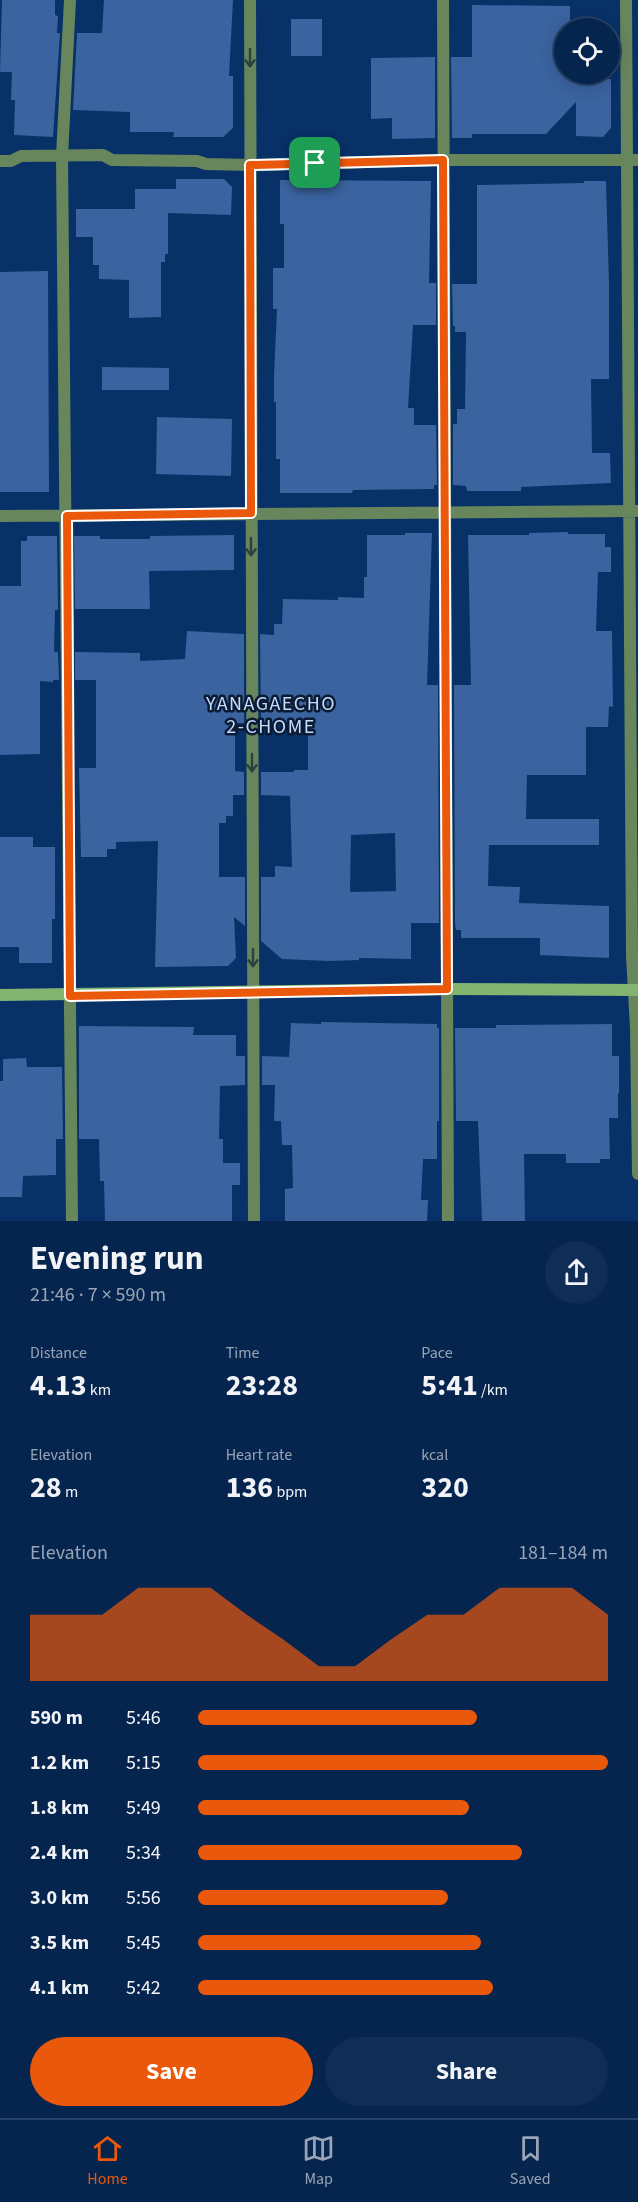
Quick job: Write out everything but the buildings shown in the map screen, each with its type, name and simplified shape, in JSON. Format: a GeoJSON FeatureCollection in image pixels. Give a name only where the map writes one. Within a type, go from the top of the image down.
{"type":"FeatureCollection","features":[{"type":"Feature","properties":{"kind":"street"},"geometry":{"type":"LineString","coordinates":[[70,0],[62,156],[72,1221]]}},
{"type":"Feature","properties":{"kind":"street"},"geometry":{"type":"LineString","coordinates":[[250,0],[254,1221]]}},
{"type":"Feature","properties":{"kind":"street"},"geometry":{"type":"LineString","coordinates":[[443,0],[448,1221]]}},
{"type":"Feature","properties":{"kind":"street"},"geometry":{"type":"LineString","coordinates":[[626,0],[632,160],[632,956],[636,990],[638,1174]]}},
{"type":"Feature","properties":{"kind":"street"},"geometry":{"type":"LineString","coordinates":[[0,161],[11,161],[21,156],[103,155],[112,160],[197,161],[206,164],[250,165],[443,160],[632,160]]}},
{"type":"Feature","properties":{"kind":"street"},"geometry":{"type":"LineString","coordinates":[[0,516],[633,511]]}},
{"type":"Feature","properties":{"kind":"street"},"geometry":{"type":"LineString","coordinates":[[0,995],[70,996],[447,989],[636,990]]}},
{"type":"Feature","properties":{"kind":"district","name":"YANAGAECHO 2-CHOME"},"geometry":{"type":"Point","coordinates":[271,716]}},
{"type":"Feature","properties":{"kind":"route"},"geometry":{"type":"LineString","coordinates":[[443,160],[447,989],[70,996],[67,516],[251,513],[250,165],[315,163],[443,160]]}}]}
